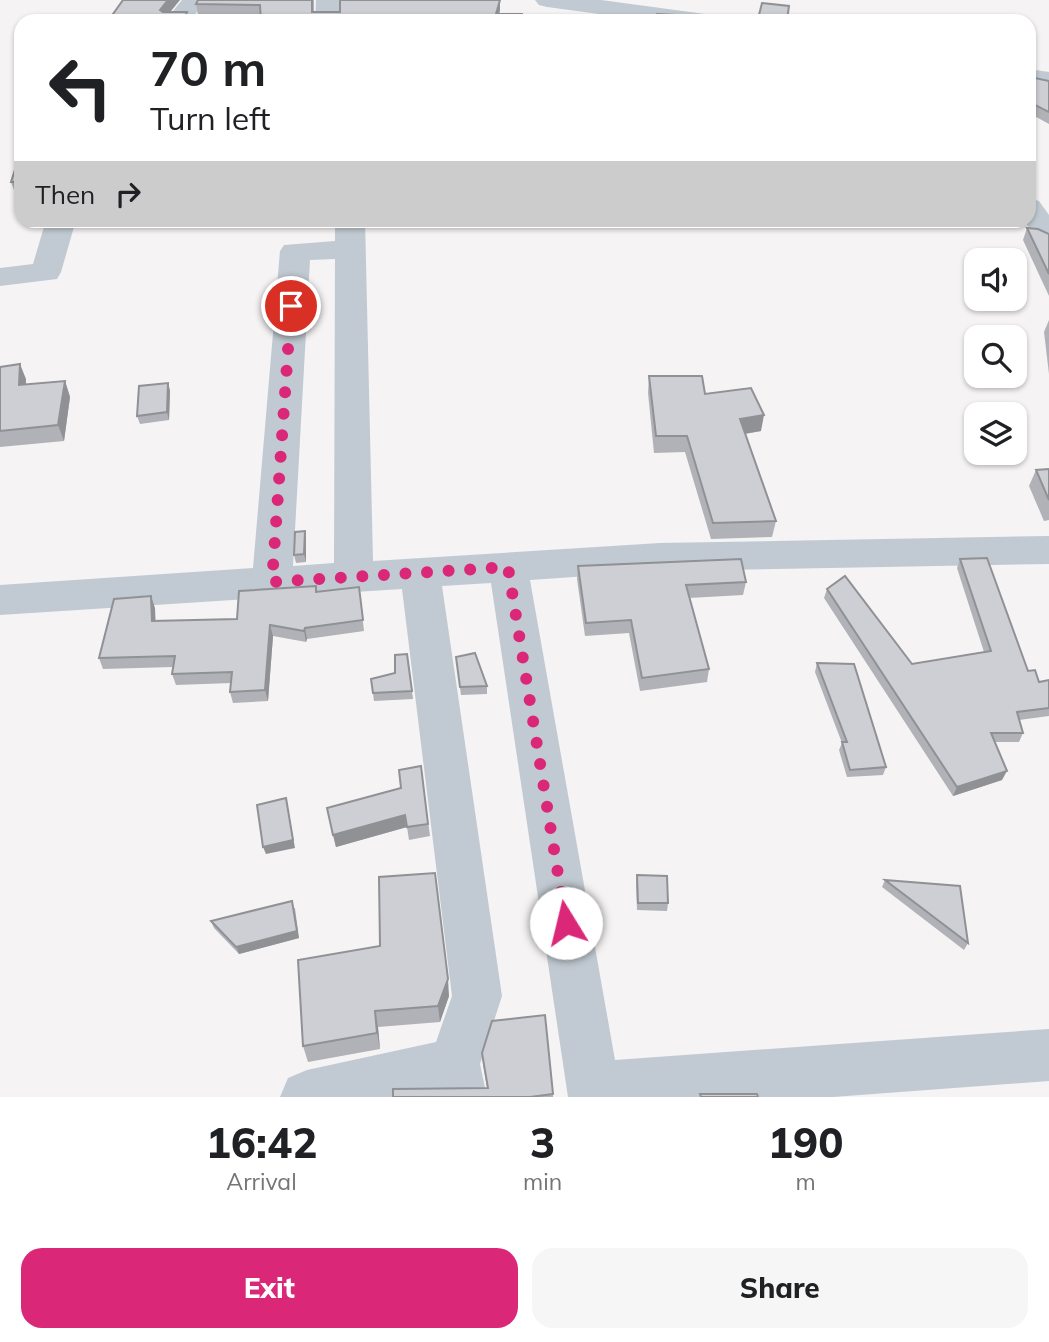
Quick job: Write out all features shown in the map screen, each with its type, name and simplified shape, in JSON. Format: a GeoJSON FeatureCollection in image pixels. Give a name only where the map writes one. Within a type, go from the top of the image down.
{"type":"FeatureCollection","features":[{"type":"Feature","properties":{"kind":"street"},"geometry":{"type":"LineString","coordinates":[[183,14],[194,0]]}},
{"type":"Feature","properties":{"kind":"street"},"geometry":{"type":"LineString","coordinates":[[547,0],[652,14]]}},
{"type":"Feature","properties":{"kind":"street"},"geometry":{"type":"LineString","coordinates":[[1036,217],[1049,236]]}},
{"type":"Feature","properties":{"kind":"street"},"geometry":{"type":"LineString","coordinates":[[0,277],[47,272],[59,228]]}},
{"type":"Feature","properties":{"kind":"street"},"geometry":{"type":"LineString","coordinates":[[272,582],[295,251],[350,235],[354,577]]}},
{"type":"Feature","properties":{"kind":"street"},"geometry":{"type":"LineString","coordinates":[[0,600],[660,557],[1049,550]]}},
{"type":"Feature","properties":{"kind":"street"},"geometry":{"type":"LineString","coordinates":[[508,567],[594,1092],[1049,1055]]}},
{"type":"Feature","properties":{"kind":"street"},"geometry":{"type":"LineString","coordinates":[[307,1097],[457,1080],[477,996],[420,573]]}},
{"type":"Feature","properties":{"kind":"building"},"geometry":{"type":"Polygon","coordinates":[[[123,0],[168,0],[160,10],[163,12],[187,12],[186,14],[113,14],[123,0]]]}},
{"type":"Feature","properties":{"kind":"building"},"geometry":{"type":"Polygon","coordinates":[[[198,0],[312,0],[312,12],[340,12],[340,0],[500,0],[496,14],[261,14],[260,5],[196,4],[198,0]]]}},
{"type":"Feature","properties":{"kind":"building"},"geometry":{"type":"Polygon","coordinates":[[[762,3],[789,6],[788,14],[759,14],[762,3]]]}},
{"type":"Feature","properties":{"kind":"building"},"geometry":{"type":"Polygon","coordinates":[[[1036,78],[1049,81],[1049,112],[1036,106],[1036,78]]]}},
{"type":"Feature","properties":{"kind":"building"},"geometry":{"type":"Polygon","coordinates":[[[1027,228],[1049,234],[1049,274],[1027,228]]]}},
{"type":"Feature","properties":{"kind":"building"},"geometry":{"type":"Polygon","coordinates":[[[20,364],[19,385],[65,381],[58,425],[0,431],[0,367],[20,364]]]}},
{"type":"Feature","properties":{"kind":"building"},"geometry":{"type":"Polygon","coordinates":[[[649,376],[702,376],[705,394],[751,388],[764,415],[740,419],[776,521],[713,523],[687,436],[656,436],[649,376]]]}},
{"type":"Feature","properties":{"kind":"building"},"geometry":{"type":"Polygon","coordinates":[[[168,383],[167,412],[137,416],[139,386],[168,383]]]}},
{"type":"Feature","properties":{"kind":"building"},"geometry":{"type":"Polygon","coordinates":[[[1049,469],[1049,500],[1036,470],[1049,469]]]}},
{"type":"Feature","properties":{"kind":"building"},"geometry":{"type":"Polygon","coordinates":[[[305,531],[304,554],[294,555],[295,532],[305,531]]]}},
{"type":"Feature","properties":{"kind":"building"},"geometry":{"type":"Polygon","coordinates":[[[987,558],[1028,671],[1035,670],[1039,682],[1049,680],[1049,708],[1017,712],[1023,733],[991,733],[1007,771],[957,787],[827,589],[845,576],[912,664],[991,651],[960,559],[987,558]]]}},
{"type":"Feature","properties":{"kind":"building"},"geometry":{"type":"Polygon","coordinates":[[[741,559],[746,582],[686,585],[709,669],[642,678],[631,620],[586,623],[578,566],[741,559]]]}},
{"type":"Feature","properties":{"kind":"building"},"geometry":{"type":"Polygon","coordinates":[[[316,586],[316,592],[359,587],[363,620],[305,628],[304,631],[270,625],[265,690],[230,692],[232,672],[172,674],[175,656],[99,658],[114,599],[151,596],[152,621],[237,619],[239,591],[316,586]]]}},
{"type":"Feature","properties":{"kind":"building"},"geometry":{"type":"Polygon","coordinates":[[[475,653],[487,686],[460,687],[456,657],[475,653]]]}},
{"type":"Feature","properties":{"kind":"building"},"geometry":{"type":"Polygon","coordinates":[[[407,654],[412,691],[373,693],[371,679],[395,673],[395,655],[407,654]]]}},
{"type":"Feature","properties":{"kind":"building"},"geometry":{"type":"Polygon","coordinates":[[[817,663],[854,664],[886,767],[850,770],[842,742],[847,742],[817,663]]]}},
{"type":"Feature","properties":{"kind":"building"},"geometry":{"type":"Polygon","coordinates":[[[421,766],[428,824],[407,827],[405,815],[333,835],[327,808],[401,788],[399,770],[421,766]]]}},
{"type":"Feature","properties":{"kind":"building"},"geometry":{"type":"Polygon","coordinates":[[[286,798],[293,840],[263,847],[257,805],[286,798]]]}},
{"type":"Feature","properties":{"kind":"building"},"geometry":{"type":"Polygon","coordinates":[[[435,873],[448,979],[438,1006],[375,1011],[377,1033],[303,1046],[298,960],[380,946],[379,877],[435,873]]]}},
{"type":"Feature","properties":{"kind":"building"},"geometry":{"type":"Polygon","coordinates":[[[637,875],[667,876],[668,903],[638,903],[637,875]]]}},
{"type":"Feature","properties":{"kind":"building"},"geometry":{"type":"Polygon","coordinates":[[[885,880],[960,886],[968,943],[885,880]]]}},
{"type":"Feature","properties":{"kind":"building"},"geometry":{"type":"Polygon","coordinates":[[[292,901],[297,931],[236,947],[211,921],[292,901]]]}},
{"type":"Feature","properties":{"kind":"building"},"geometry":{"type":"Polygon","coordinates":[[[545,1015],[553,1094],[530,1097],[393,1097],[393,1089],[488,1088],[482,1053],[492,1021],[545,1015]]]}},
{"type":"Feature","properties":{"kind":"building"},"geometry":{"type":"Polygon","coordinates":[[[700,1094],[757,1094],[758,1097],[701,1097],[700,1094]]]}},
{"type":"Feature","properties":{"kind":"route"},"geometry":{"type":"LineString","coordinates":[[291,306],[272,582],[508,567],[566,923]]}}]}
